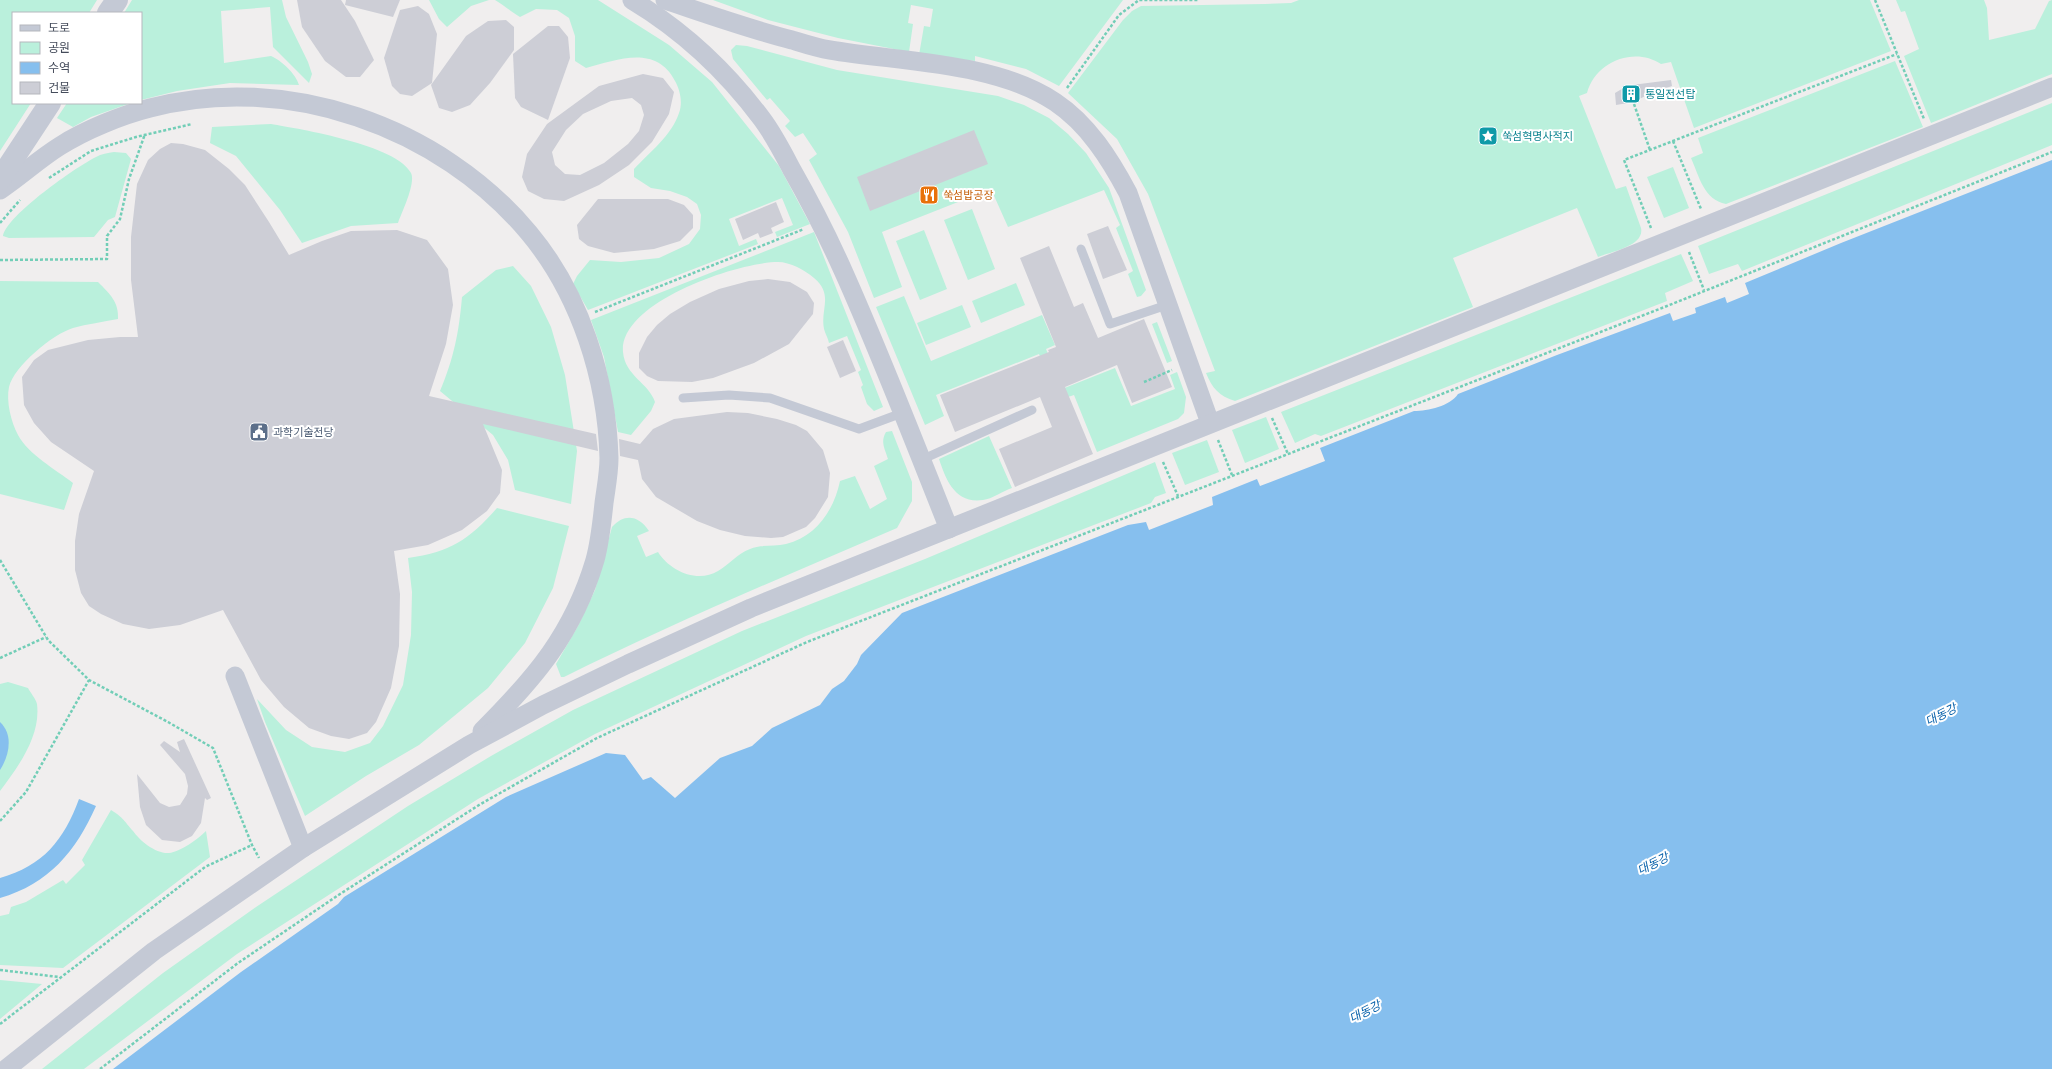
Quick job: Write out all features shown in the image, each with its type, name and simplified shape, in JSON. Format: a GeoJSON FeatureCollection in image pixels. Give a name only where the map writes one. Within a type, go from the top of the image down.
{"type":"FeatureCollection","features":[{"type":"Feature","properties":{"kind":"street"},"geometry":{"type":"LineString","coordinates":[[109,12],[117,0]]}},
{"type":"Feature","properties":{"kind":"street"},"geometry":{"type":"LineString","coordinates":[[632,0],[658,16],[688,40],[743,96],[762,119],[777,142],[821,222],[863,316],[949,528]]}},
{"type":"Feature","properties":{"kind":"street"},"geometry":{"type":"LineString","coordinates":[[665,0],[751,29],[828,50],[966,70],[1007,80],[1035,91],[1056,102],[1087,130],[1115,168],[1128,194],[1214,431]]}},
{"type":"Feature","properties":{"kind":"street"},"geometry":{"type":"LineString","coordinates":[[6,1069],[154,951],[269,873],[303,848],[469,745],[550,702],[737,614],[949,528],[1214,431],[1707,224],[2052,87]]}},
{"type":"Feature","properties":{"kind":"street"},"geometry":{"type":"LineString","coordinates":[[0,190],[23,175],[61,145],[105,124],[150,108],[202,98],[256,98],[313,104],[348,114],[392,130],[427,148],[467,174],[509,211],[530,233],[549,259],[565,288],[578,318],[596,368],[607,432],[609,460],[601,526],[595,559],[575,611],[550,656],[519,694],[469,745]]}},
{"type":"Feature","properties":{"kind":"street"},"geometry":{"type":"LineString","coordinates":[[0,179],[49,104]]}},
{"type":"Feature","properties":{"kind":"street"},"geometry":{"type":"LineString","coordinates":[[235,676],[303,848]]}},
{"type":"Feature","properties":{"kind":"lane"},"geometry":{"type":"LineString","coordinates":[[1081,249],[1110,324],[1168,305]]}},
{"type":"Feature","properties":{"kind":"lane"},"geometry":{"type":"LineString","coordinates":[[683,398],[729,395],[770,398],[859,429],[902,413]]}},
{"type":"Feature","properties":{"kind":"lane"},"geometry":{"type":"LineString","coordinates":[[921,460],[1032,410]]}},
{"type":"Feature","properties":{"kind":"path"},"geometry":{"type":"LineString","coordinates":[[1056,102],[1119,15],[1127,8],[1139,0],[1198,0]]}},
{"type":"Feature","properties":{"kind":"path"},"geometry":{"type":"LineString","coordinates":[[1875,0],[1931,136]]}},
{"type":"Feature","properties":{"kind":"path"},"geometry":{"type":"LineString","coordinates":[[1658,245],[1624,160],[1897,54]]}},
{"type":"Feature","properties":{"kind":"path"},"geometry":{"type":"LineString","coordinates":[[1634,104],[1650,150]]}},
{"type":"Feature","properties":{"kind":"path"},"geometry":{"type":"LineString","coordinates":[[43,182],[91,151],[145,134],[192,124]]}},
{"type":"Feature","properties":{"kind":"path"},"geometry":{"type":"LineString","coordinates":[[0,260],[108,259],[107,236],[120,219],[129,179],[145,134]]}},
{"type":"Feature","properties":{"kind":"path"},"geometry":{"type":"LineString","coordinates":[[1673,141],[1707,224]]}},
{"type":"Feature","properties":{"kind":"path"},"geometry":{"type":"LineString","coordinates":[[100,1069],[238,963],[340,894],[479,806],[596,738],[807,642],[1288,454],[2052,152]]}},
{"type":"Feature","properties":{"kind":"path"},"geometry":{"type":"LineString","coordinates":[[0,223],[22,198]]}},
{"type":"Feature","properties":{"kind":"path"},"geometry":{"type":"LineString","coordinates":[[578,318],[821,222]]}},
{"type":"Feature","properties":{"kind":"path"},"geometry":{"type":"LineString","coordinates":[[1689,250],[1704,290]]}},
{"type":"Feature","properties":{"kind":"path"},"geometry":{"type":"LineString","coordinates":[[1144,382],[1172,369]]}},
{"type":"Feature","properties":{"kind":"path"},"geometry":{"type":"LineString","coordinates":[[1272,417],[1288,454]]}},
{"type":"Feature","properties":{"kind":"path"},"geometry":{"type":"LineString","coordinates":[[1214,431],[1232,475]]}},
{"type":"Feature","properties":{"kind":"path"},"geometry":{"type":"LineString","coordinates":[[1162,460],[1178,496]]}},
{"type":"Feature","properties":{"kind":"path"},"geometry":{"type":"LineString","coordinates":[[0,560],[46,637],[89,680],[213,748],[252,845],[269,873]]}},
{"type":"Feature","properties":{"kind":"path"},"geometry":{"type":"LineString","coordinates":[[0,658],[46,637]]}},
{"type":"Feature","properties":{"kind":"path"},"geometry":{"type":"LineString","coordinates":[[0,821],[26,792],[89,680]]}},
{"type":"Feature","properties":{"kind":"path"},"geometry":{"type":"LineString","coordinates":[[0,1024],[205,867],[252,845]]}},
{"type":"Feature","properties":{"kind":"path"},"geometry":{"type":"LineString","coordinates":[[0,970],[60,977]]}},
{"type":"Feature","properties":{"kind":"green space"},"geometry":{"type":"Polygon","coordinates":[[[0,0],[97,0],[90,12],[12,12],[12,104],[30,104],[0,151],[0,0]]]}},
{"type":"Feature","properties":{"kind":"green space"},"geometry":{"type":"Polygon","coordinates":[[[132,0],[282,0],[286,17],[308,62],[312,74],[309,83],[273,47],[270,7],[221,11],[224,63],[271,56],[288,68],[299,85],[230,83],[177,91],[142,100],[142,12],[125,12],[132,0]]]}},
{"type":"Feature","properties":{"kind":"green space"},"geometry":{"type":"Polygon","coordinates":[[[429,0],[489,0],[471,6],[447,27],[439,19],[429,0]]]}},
{"type":"Feature","properties":{"kind":"green space"},"geometry":{"type":"Polygon","coordinates":[[[495,0],[598,0],[669,45],[712,82],[779,166],[810,224],[777,237],[775,232],[793,225],[782,198],[729,219],[739,246],[756,239],[758,244],[588,310],[573,284],[577,276],[590,260],[621,262],[659,258],[689,244],[700,229],[701,215],[697,204],[687,197],[670,191],[651,188],[634,177],[634,169],[660,143],[676,121],[681,105],[680,92],[667,69],[657,62],[647,59],[623,59],[586,68],[575,61],[575,36],[569,18],[557,10],[536,9],[520,17],[495,0]]]}},
{"type":"Feature","properties":{"kind":"green space"},"geometry":{"type":"Polygon","coordinates":[[[713,0],[1123,0],[1059,86],[1026,69],[975,56],[975,61],[919,55],[924,26],[930,27],[933,9],[911,5],[908,23],[913,24],[909,52],[838,38],[768,20],[713,0]]]}},
{"type":"Feature","properties":{"kind":"green space"},"geometry":{"type":"Polygon","coordinates":[[[1299,0],[1870,0],[1891,51],[1694,128],[1671,62],[1661,64],[1650,59],[1628,57],[1607,65],[1591,82],[1587,93],[1579,96],[1616,189],[1626,186],[1641,228],[1641,234],[1633,244],[1598,257],[1577,208],[1453,258],[1473,307],[1235,401],[1220,394],[1211,383],[1206,373],[1215,371],[1148,194],[1117,139],[1068,93],[1123,20],[1132,11],[1141,6],[1265,4],[1291,3],[1299,0]]]}},
{"type":"Feature","properties":{"kind":"green space"},"geometry":{"type":"Polygon","coordinates":[[[1896,0],[1984,0],[1987,8],[1989,40],[2035,29],[2049,1],[2052,0],[2052,74],[1931,123],[1904,56],[1919,49],[1905,11],[1901,12],[1896,0]]]}},
{"type":"Feature","properties":{"kind":"green space"},"geometry":{"type":"Polygon","coordinates":[[[736,45],[747,46],[837,70],[998,96],[1024,105],[1049,118],[1068,134],[1086,153],[1109,188],[1146,290],[1141,296],[1137,297],[1128,274],[1133,271],[1116,228],[1120,225],[1104,190],[1008,227],[991,189],[882,232],[902,287],[874,298],[848,232],[809,160],[817,154],[803,133],[795,137],[785,126],[790,121],[770,98],[767,100],[733,59],[731,50],[736,45]]]}},
{"type":"Feature","properties":{"kind":"green space"},"geometry":{"type":"Polygon","coordinates":[[[1895,61],[1923,127],[1726,204],[1712,198],[1707,192],[1691,158],[1703,153],[1698,138],[1895,61]]]}},
{"type":"Feature","properties":{"kind":"green space"},"geometry":{"type":"Polygon","coordinates":[[[2052,103],[2052,145],[1742,271],[1738,264],[1709,274],[1698,246],[2052,103]]]}},
{"type":"Feature","properties":{"kind":"green space"},"geometry":{"type":"Polygon","coordinates":[[[66,104],[128,104],[91,117],[73,127],[57,118],[66,104]]]}},
{"type":"Feature","properties":{"kind":"green space"},"geometry":{"type":"Polygon","coordinates":[[[271,124],[347,140],[387,154],[402,163],[411,173],[412,183],[398,223],[351,226],[302,243],[280,210],[236,156],[210,143],[212,127],[271,124]]]}},
{"type":"Feature","properties":{"kind":"green space"},"geometry":{"type":"Polygon","coordinates":[[[114,152],[126,153],[131,159],[115,217],[108,220],[94,237],[9,238],[3,236],[7,227],[16,216],[44,192],[86,162],[100,155],[114,152]]]}},
{"type":"Feature","properties":{"kind":"green space"},"geometry":{"type":"Polygon","coordinates":[[[1673,167],[1689,208],[1664,218],[1647,177],[1673,167]]]}},
{"type":"Feature","properties":{"kind":"green space"},"geometry":{"type":"Polygon","coordinates":[[[972,209],[995,269],[968,280],[944,220],[972,209]]]}},
{"type":"Feature","properties":{"kind":"green space"},"geometry":{"type":"Polygon","coordinates":[[[924,230],[947,289],[920,300],[896,241],[924,230]]]}},
{"type":"Feature","properties":{"kind":"green space"},"geometry":{"type":"Polygon","coordinates":[[[814,232],[883,407],[874,411],[867,404],[861,387],[863,385],[858,372],[861,370],[847,336],[829,343],[823,322],[825,296],[820,284],[802,269],[787,263],[778,262],[736,269],[710,277],[684,288],[660,302],[640,317],[627,334],[623,352],[628,367],[652,395],[655,402],[651,411],[631,435],[618,432],[604,357],[591,320],[814,232]]]}},
{"type":"Feature","properties":{"kind":"green space"},"geometry":{"type":"Polygon","coordinates":[[[1681,254],[1693,281],[1665,293],[1667,301],[1321,436],[1315,434],[1295,443],[1281,412],[1681,254]]]}},
{"type":"Feature","properties":{"kind":"green space"},"geometry":{"type":"Polygon","coordinates":[[[513,266],[531,286],[551,327],[565,375],[577,451],[571,504],[515,490],[508,460],[493,435],[440,391],[455,345],[462,297],[496,270],[513,266]]]}},
{"type":"Feature","properties":{"kind":"green space"},"geometry":{"type":"Polygon","coordinates":[[[0,281],[98,282],[110,294],[117,308],[118,319],[73,328],[65,331],[45,344],[18,370],[9,387],[8,399],[11,418],[18,435],[35,455],[73,483],[64,510],[0,494],[0,281]]]}},
{"type":"Feature","properties":{"kind":"green space"},"geometry":{"type":"Polygon","coordinates":[[[1016,283],[1025,305],[981,323],[972,301],[1016,283]]]}},
{"type":"Feature","properties":{"kind":"green space"},"geometry":{"type":"Polygon","coordinates":[[[904,296],[931,361],[1042,315],[1055,345],[1046,349],[1062,389],[1115,368],[1131,406],[1175,389],[1170,375],[1177,372],[1186,397],[1184,413],[1178,419],[1097,452],[1074,395],[1059,400],[1039,354],[936,395],[944,416],[925,425],[876,307],[904,296]]]}},
{"type":"Feature","properties":{"kind":"green space"},"geometry":{"type":"Polygon","coordinates":[[[962,305],[971,327],[926,345],[917,323],[962,305]]]}},
{"type":"Feature","properties":{"kind":"green space"},"geometry":{"type":"Polygon","coordinates":[[[1157,322],[1172,361],[1167,363],[1152,324],[1157,322]]]}},
{"type":"Feature","properties":{"kind":"green space"},"geometry":{"type":"Polygon","coordinates":[[[1266,417],[1279,449],[1245,463],[1232,430],[1266,417]]]}},
{"type":"Feature","properties":{"kind":"green space"},"geometry":{"type":"Polygon","coordinates":[[[892,431],[912,482],[912,501],[897,528],[729,600],[564,677],[561,677],[556,664],[578,626],[595,590],[612,527],[621,519],[636,519],[649,531],[637,536],[646,557],[658,552],[669,564],[684,573],[701,576],[710,575],[754,547],[786,544],[797,540],[815,529],[828,512],[840,481],[855,476],[870,509],[887,499],[874,466],[888,459],[883,439],[886,432],[892,431]]]}},
{"type":"Feature","properties":{"kind":"green space"},"geometry":{"type":"Polygon","coordinates":[[[989,436],[1012,488],[994,497],[983,500],[965,498],[953,489],[945,475],[939,459],[989,436]]]}},
{"type":"Feature","properties":{"kind":"green space"},"geometry":{"type":"Polygon","coordinates":[[[1207,440],[1219,472],[1185,485],[1172,453],[1207,440]]]}},
{"type":"Feature","properties":{"kind":"green space"},"geometry":{"type":"Polygon","coordinates":[[[1155,462],[1166,493],[1155,497],[1151,503],[806,636],[595,734],[478,799],[237,954],[84,1069],[42,1069],[163,973],[256,907],[408,806],[491,756],[573,710],[742,631],[925,559],[1155,462]]]}},
{"type":"Feature","properties":{"kind":"green space"},"geometry":{"type":"Polygon","coordinates":[[[497,508],[569,526],[553,588],[525,643],[488,688],[419,745],[366,776],[305,816],[265,722],[257,699],[286,730],[312,747],[345,752],[370,743],[383,726],[403,685],[411,635],[412,592],[408,558],[436,552],[458,543],[477,528],[497,508]]]}},
{"type":"Feature","properties":{"kind":"green space"},"geometry":{"type":"Polygon","coordinates":[[[8,682],[28,688],[37,704],[37,716],[32,739],[27,750],[14,772],[0,791],[0,684],[8,682]]]}},
{"type":"Feature","properties":{"kind":"green space"},"geometry":{"type":"Polygon","coordinates":[[[111,810],[121,818],[144,843],[164,853],[173,852],[183,848],[206,831],[210,857],[63,968],[0,965],[0,916],[9,914],[11,907],[26,902],[63,880],[66,884],[85,865],[82,860],[111,810]]]}},
{"type":"Feature","properties":{"kind":"green space"},"geometry":{"type":"Polygon","coordinates":[[[0,980],[42,984],[0,1019],[0,980]]]}},
{"type":"Feature","properties":{"kind":"water","name":"대동강"},"geometry":{"type":"Polygon","coordinates":[[[2052,160],[2052,1069],[113,1069],[241,972],[338,904],[344,897],[506,797],[606,753],[625,755],[643,780],[651,777],[675,798],[720,758],[752,746],[772,728],[820,705],[832,689],[844,681],[857,664],[861,655],[902,613],[1128,525],[1146,522],[1149,530],[1213,505],[1212,497],[1257,479],[1260,486],[1325,461],[1320,448],[1414,411],[1432,409],[1444,405],[1450,402],[1458,394],[1557,355],[1670,313],[1673,321],[1696,313],[1695,308],[1725,297],[1727,303],[1749,294],[1745,283],[1841,243],[2052,160]]]}},
{"type":"Feature","properties":{"kind":"water"},"geometry":{"type":"Polygon","coordinates":[[[0,722],[7,733],[9,746],[6,758],[0,770],[0,722]]]}},
{"type":"Feature","properties":{"kind":"water"},"geometry":{"type":"Polygon","coordinates":[[[79,799],[96,806],[70,851],[47,875],[17,892],[0,898],[0,878],[15,873],[28,866],[40,859],[50,849],[59,839],[66,827],[79,799]]]}},
{"type":"Feature","properties":{"kind":"building"},"geometry":{"type":"Polygon","coordinates":[[[297,0],[341,0],[355,21],[374,60],[360,77],[346,77],[325,61],[302,27],[297,0]]]}},
{"type":"Feature","properties":{"kind":"building"},"geometry":{"type":"Polygon","coordinates":[[[346,0],[400,0],[393,17],[345,5],[346,0]]]}},
{"type":"Feature","properties":{"kind":"building"},"geometry":{"type":"Polygon","coordinates":[[[418,6],[429,14],[437,34],[432,83],[412,96],[400,94],[392,86],[384,58],[400,10],[418,6]]]}},
{"type":"Feature","properties":{"kind":"building"},"geometry":{"type":"Polygon","coordinates":[[[506,20],[514,27],[514,50],[490,83],[470,105],[452,112],[439,108],[431,85],[466,36],[488,21],[506,20]]]}},
{"type":"Feature","properties":{"kind":"building"},"geometry":{"type":"Polygon","coordinates":[[[548,26],[559,26],[568,37],[570,58],[548,120],[521,107],[515,98],[513,54],[548,26]]]}},
{"type":"Feature","properties":{"kind":"building"},"geometry":{"type":"Polygon","coordinates":[[[643,74],[663,78],[674,92],[669,114],[652,142],[629,165],[599,185],[564,201],[544,199],[528,191],[522,177],[527,154],[547,124],[599,86],[643,74]],[[632,98],[611,101],[583,114],[566,130],[552,152],[555,165],[565,174],[580,175],[604,163],[628,144],[639,131],[644,115],[641,105],[632,98]]]}},
{"type":"Feature","properties":{"kind":"building","name":"통일전선탑"},"geometry":{"type":"Polygon","coordinates":[[[1671,80],[1672,86],[1647,95],[1634,102],[1616,105],[1615,93],[1625,87],[1671,80]]]}},
{"type":"Feature","properties":{"kind":"building"},"geometry":{"type":"Polygon","coordinates":[[[974,130],[988,164],[870,211],[857,177],[974,130]]]}},
{"type":"Feature","properties":{"kind":"building","name":"과학기술전당"},"geometry":{"type":"Polygon","coordinates":[[[171,143],[183,144],[205,150],[229,169],[245,185],[289,255],[351,231],[397,230],[427,240],[448,269],[453,305],[446,344],[429,396],[596,434],[598,451],[483,424],[502,470],[500,493],[487,511],[462,530],[428,545],[394,551],[400,594],[399,646],[391,688],[376,722],[367,733],[349,739],[331,736],[309,728],[284,707],[261,680],[223,610],[180,625],[149,629],[123,624],[101,614],[89,606],[81,593],[75,570],[75,541],[79,514],[94,471],[51,442],[34,423],[24,405],[22,377],[34,360],[48,350],[88,340],[138,337],[131,280],[131,237],[137,184],[148,160],[160,149],[171,143]]]}},
{"type":"Feature","properties":{"kind":"building"},"geometry":{"type":"Polygon","coordinates":[[[598,199],[668,199],[684,205],[693,215],[693,228],[680,241],[654,249],[614,253],[588,246],[579,239],[577,225],[598,199]]]}},
{"type":"Feature","properties":{"kind":"building"},"geometry":{"type":"Polygon","coordinates":[[[776,202],[784,222],[771,228],[773,233],[760,238],[758,233],[743,240],[735,219],[776,202]]]}},
{"type":"Feature","properties":{"kind":"building"},"geometry":{"type":"Polygon","coordinates":[[[1108,226],[1127,270],[1103,279],[1087,234],[1108,226]]]}},
{"type":"Feature","properties":{"kind":"building"},"geometry":{"type":"Polygon","coordinates":[[[1049,246],[1074,307],[1083,303],[1098,338],[1144,319],[1172,387],[1132,403],[1117,365],[1065,387],[1093,454],[1015,487],[999,449],[1052,427],[1040,397],[955,432],[940,395],[1049,352],[1048,350],[1056,347],[1020,258],[1049,246]]]}},
{"type":"Feature","properties":{"kind":"building"},"geometry":{"type":"Polygon","coordinates":[[[768,279],[790,282],[807,292],[814,303],[813,314],[789,344],[754,363],[713,378],[692,382],[658,381],[647,376],[639,368],[639,353],[647,337],[657,325],[670,314],[690,302],[719,289],[749,281],[768,279]]]}},
{"type":"Feature","properties":{"kind":"building"},"geometry":{"type":"Polygon","coordinates":[[[843,340],[856,371],[840,378],[827,347],[843,340]]]}},
{"type":"Feature","properties":{"kind":"building"},"geometry":{"type":"Polygon","coordinates":[[[727,412],[748,413],[777,419],[796,425],[807,431],[823,450],[830,473],[828,497],[815,518],[806,527],[783,537],[771,538],[745,536],[720,530],[697,521],[656,497],[642,479],[638,460],[620,456],[619,439],[640,444],[653,429],[674,419],[727,412]]]}},
{"type":"Feature","properties":{"kind":"building"},"geometry":{"type":"Polygon","coordinates":[[[184,739],[211,798],[207,800],[205,798],[201,823],[192,836],[180,842],[162,840],[146,825],[140,807],[137,774],[160,803],[169,807],[180,805],[187,794],[188,786],[185,774],[160,745],[164,741],[180,752],[177,742],[184,739]]]}},
{"type":"Feature","properties":{"kind":"place","name":"통일전선탑"},"geometry":{"type":"Point","coordinates":[1631,94]}},
{"type":"Feature","properties":{"kind":"place","name":"쑥섬혁명사적지"},"geometry":{"type":"Point","coordinates":[1488,136]}},
{"type":"Feature","properties":{"kind":"place","name":"쑥섬밥공장"},"geometry":{"type":"Point","coordinates":[929,195]}},
{"type":"Feature","properties":{"kind":"place","name":"과학기술전당"},"geometry":{"type":"Point","coordinates":[259,432]}}]}
